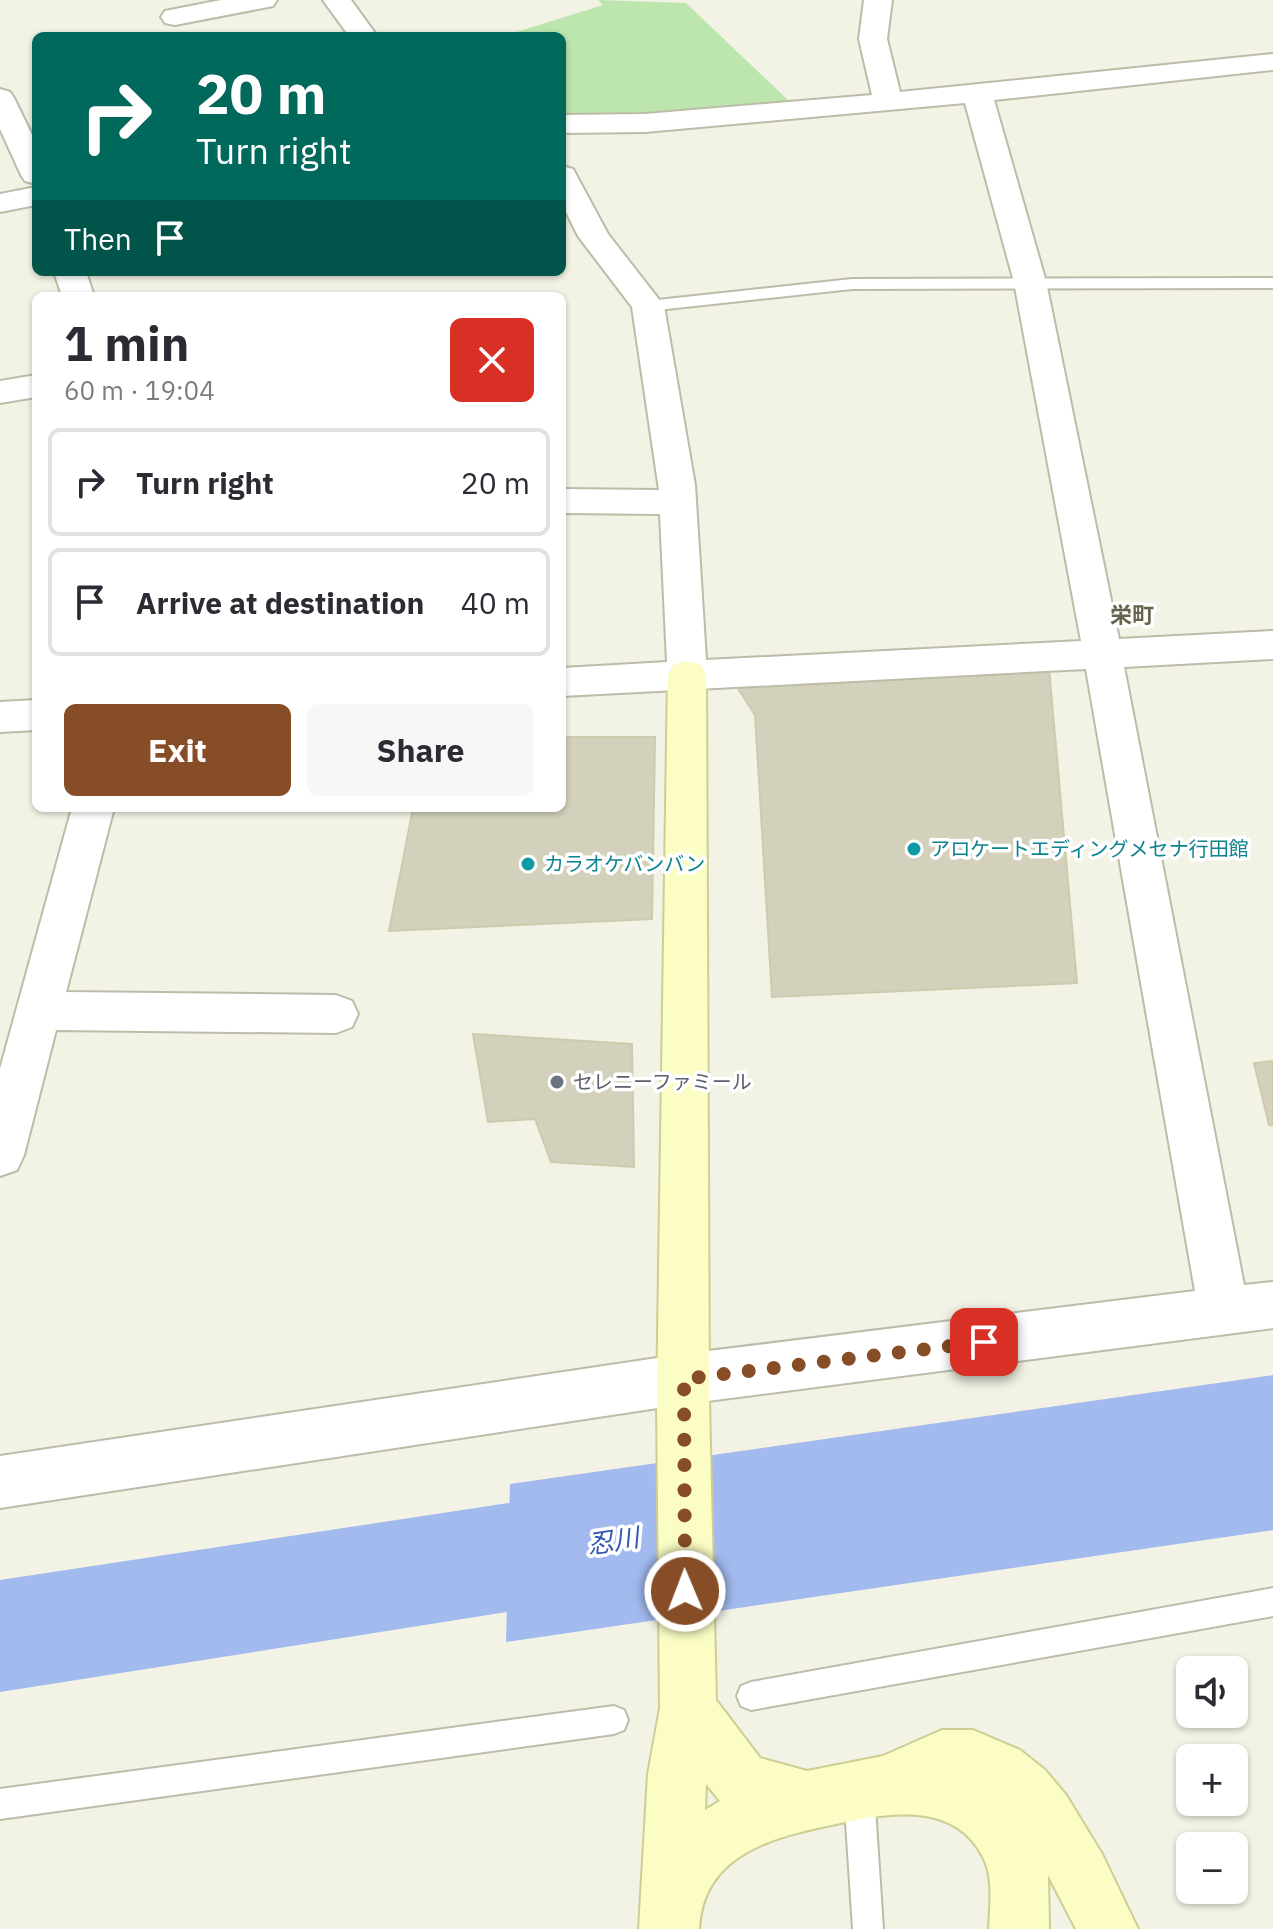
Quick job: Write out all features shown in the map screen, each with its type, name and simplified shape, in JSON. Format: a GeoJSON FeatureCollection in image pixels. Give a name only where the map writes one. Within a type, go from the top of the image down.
{"type":"FeatureCollection","features":[{"type":"Feature","properties":{"kind":"street"},"geometry":{"type":"LineString","coordinates":[[175,17],[263,0]]}},
{"type":"Feature","properties":{"kind":"street"},"geometry":{"type":"LineString","coordinates":[[337,0],[360,32]]}},
{"type":"Feature","properties":{"kind":"street"},"geometry":{"type":"LineString","coordinates":[[878,0],[874,12],[874,57],[889,102]]}},
{"type":"Feature","properties":{"kind":"street"},"geometry":{"type":"LineString","coordinates":[[566,124],[645,123],[889,102],[1273,62]]}},
{"type":"Feature","properties":{"kind":"street"},"geometry":{"type":"LineString","coordinates":[[0,1482],[684,1390],[1249,1308],[1100,655],[1067,461],[1030,282],[977,92]]}},
{"type":"Feature","properties":{"kind":"street"},"geometry":{"type":"LineString","coordinates":[[0,98],[32,166]]}},
{"type":"Feature","properties":{"kind":"street"},"geometry":{"type":"LineString","coordinates":[[566,183],[594,236],[648,306],[678,502],[687,675],[684,1390],[687,1696],[677,1774],[671,1913]]}},
{"type":"Feature","properties":{"kind":"street"},"geometry":{"type":"LineString","coordinates":[[0,203],[32,197]]}},
{"type":"Feature","properties":{"kind":"street"},"geometry":{"type":"LineString","coordinates":[[0,392],[32,387]]}},
{"type":"Feature","properties":{"kind":"street"},"geometry":{"type":"LineString","coordinates":[[566,501],[678,502]]}},
{"type":"Feature","properties":{"kind":"street"},"geometry":{"type":"LineString","coordinates":[[566,682],[1273,645]]}},
{"type":"Feature","properties":{"kind":"street"},"geometry":{"type":"LineString","coordinates":[[0,717],[32,715]]}},
{"type":"Feature","properties":{"kind":"street"},"geometry":{"type":"LineString","coordinates":[[0,1155],[36,1011],[92,812]]}},
{"type":"Feature","properties":{"kind":"street"},"geometry":{"type":"LineString","coordinates":[[36,1011],[336,1014]]}},
{"type":"Feature","properties":{"kind":"street"},"geometry":{"type":"LineString","coordinates":[[687,1696],[719,1756],[743,1783],[853,1792],[933,1787],[970,1798],[992,1814],[1008,1835],[1019,1873],[1022,1907],[1019,1929]]}},
{"type":"Feature","properties":{"kind":"street"},"geometry":{"type":"LineString","coordinates":[[671,1913],[691,1862],[720,1834],[754,1817],[853,1792],[941,1759],[968,1760],[993,1766],[1029,1792],[1054,1830],[1108,1929]]}},
{"type":"Feature","properties":{"kind":"lane"},"geometry":{"type":"LineString","coordinates":[[648,306],[852,284],[1273,283]]}},
{"type":"Feature","properties":{"kind":"lane"},"geometry":{"type":"LineString","coordinates":[[751,1696],[1273,1602]]}},
{"type":"Feature","properties":{"kind":"lane"},"geometry":{"type":"LineString","coordinates":[[0,1804],[614,1720]]}},
{"type":"Feature","properties":{"kind":"lane"},"geometry":{"type":"LineString","coordinates":[[853,1792],[868,1929]]}},
{"type":"Feature","properties":{"kind":"green space"},"geometry":{"type":"Polygon","coordinates":[[[598,0],[686,3],[790,102],[669,115],[566,115],[566,32],[517,32],[603,5],[598,0]]]}},
{"type":"Feature","properties":{"kind":"water"},"geometry":{"type":"Polygon","coordinates":[[[1273,1375],[1273,1530],[506,1642],[510,1484],[1273,1375]]]}},
{"type":"Feature","properties":{"kind":"building","name":"アロケートエディングメセナ行田館"},"geometry":{"type":"Polygon","coordinates":[[[1048,657],[1077,983],[772,997],[755,715],[728,673],[1048,657]]]}},
{"type":"Feature","properties":{"kind":"building","name":"カラオケバンバン"},"geometry":{"type":"Polygon","coordinates":[[[566,737],[655,737],[652,919],[389,931],[412,812],[566,812],[566,737]]]}},
{"type":"Feature","properties":{"kind":"building","name":"セレニーファミール"},"geometry":{"type":"Polygon","coordinates":[[[473,1034],[632,1044],[634,1167],[551,1162],[535,1119],[488,1122],[473,1034]]]}},
{"type":"Feature","properties":{"kind":"building"},"geometry":{"type":"Polygon","coordinates":[[[1273,1061],[1273,1125],[1269,1125],[1254,1063],[1273,1061]]]}},
{"type":"Feature","properties":{"kind":"waterway","name":"忍川"},"geometry":{"type":"LineString","coordinates":[[0,1636],[628,1539]]}},
{"type":"Feature","properties":{"kind":"place","name":"アロケートエディングメセナ行田館"},"geometry":{"type":"Point","coordinates":[914,849]}},
{"type":"Feature","properties":{"kind":"place","name":"カラオケバンバン"},"geometry":{"type":"Point","coordinates":[528,864]}},
{"type":"Feature","properties":{"kind":"place","name":"セレニーファミール"},"geometry":{"type":"Point","coordinates":[557,1082]}},
{"type":"Feature","properties":{"kind":"district","name":"栄町"},"geometry":{"type":"Point","coordinates":[1132,615]}},
{"type":"Feature","properties":{"kind":"route"},"geometry":{"type":"LineString","coordinates":[[685,1591],[684,1379],[984,1342]]}}]}
